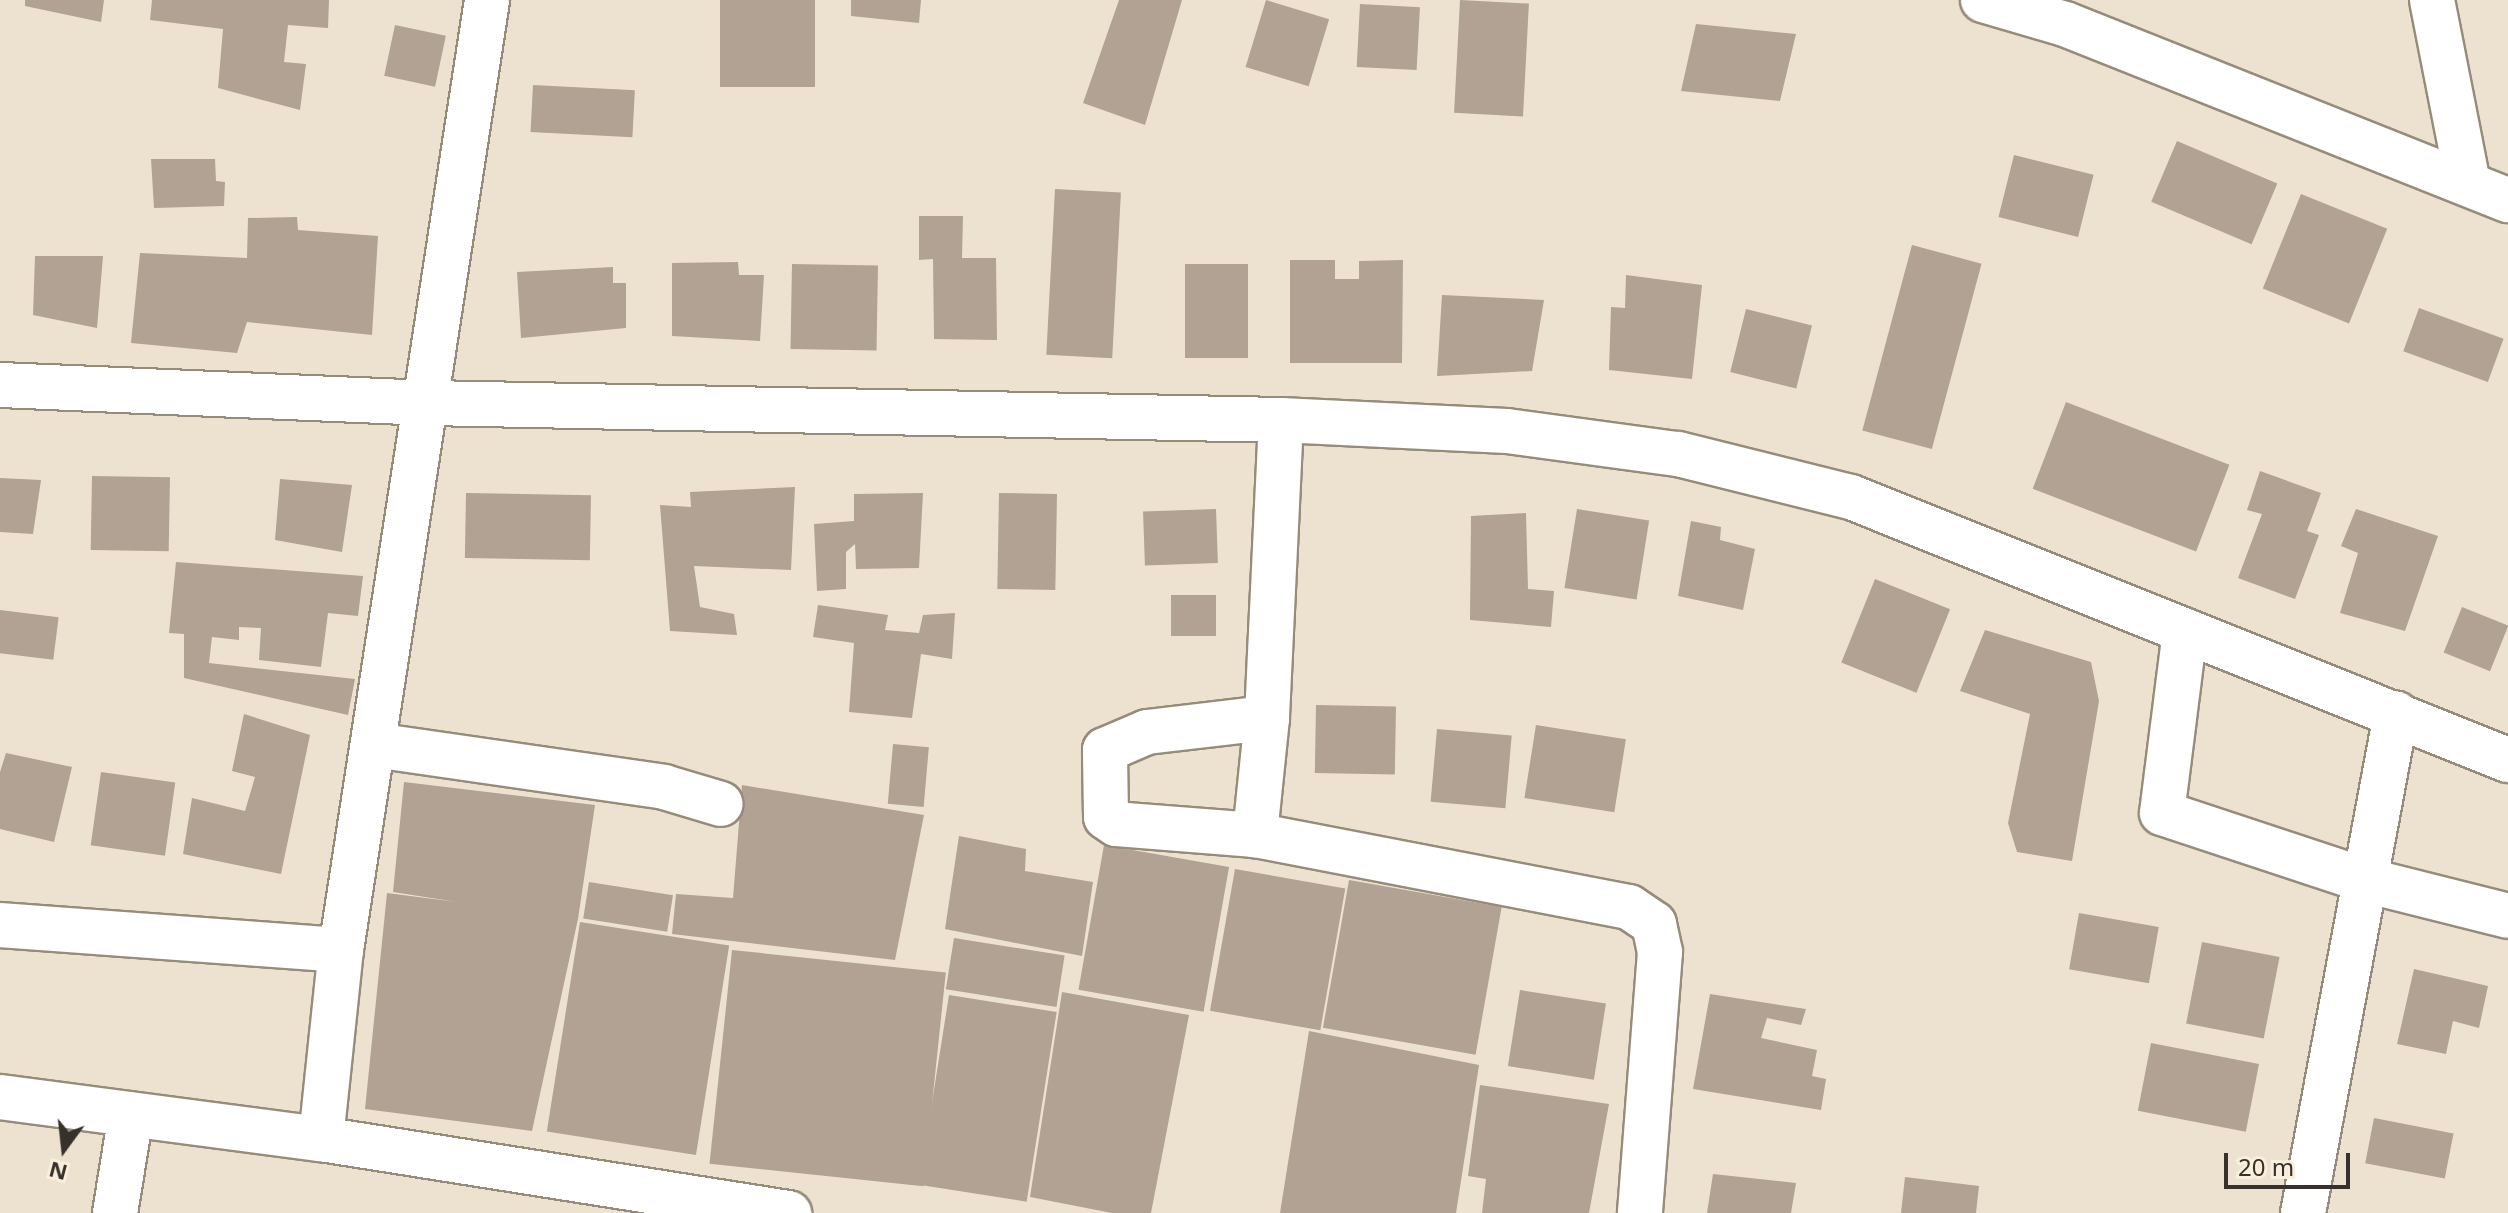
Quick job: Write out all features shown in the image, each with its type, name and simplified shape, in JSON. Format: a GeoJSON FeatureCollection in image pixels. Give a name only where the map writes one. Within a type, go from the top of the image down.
{"type":"FeatureCollection","features":[{"type":"Feature","properties":{"kind":"street"},"geometry":{"type":"LineString","coordinates":[[321,1139],[341,950],[428,403],[487,0]]}},
{"type":"Feature","properties":{"kind":"street"},"geometry":{"type":"LineString","coordinates":[[1983,0],[2065,24],[2508,200]]}},
{"type":"Feature","properties":{"kind":"street"},"geometry":{"type":"LineString","coordinates":[[2432,0],[2468,183]]}},
{"type":"Feature","properties":{"kind":"street"},"geometry":{"type":"LineString","coordinates":[[0,385],[428,403],[1281,420],[1507,431],[1678,454],[1851,497],[2508,760]]}},
{"type":"Feature","properties":{"kind":"street"},"geometry":{"type":"LineString","coordinates":[[1255,835],[1267,718],[1281,420]]}},
{"type":"Feature","properties":{"kind":"street"},"geometry":{"type":"LineString","coordinates":[[2185,631],[2162,813],[2365,880],[2508,916]]}},
{"type":"Feature","properties":{"kind":"street"},"geometry":{"type":"LineString","coordinates":[[2303,1213],[2396,714]]}},
{"type":"Feature","properties":{"kind":"street"},"geometry":{"type":"LineString","coordinates":[[1267,718],[1147,732],[1105,750],[1106,817],[1116,824],[1255,835],[1629,907],[1654,924],[1660,952],[1640,1213]]}},
{"type":"Feature","properties":{"kind":"street"},"geometry":{"type":"LineString","coordinates":[[374,745],[664,787],[721,804]]}},
{"type":"Feature","properties":{"kind":"street"},"geometry":{"type":"LineString","coordinates":[[0,925],[341,950]]}},
{"type":"Feature","properties":{"kind":"street"},"geometry":{"type":"LineString","coordinates":[[0,1097],[321,1139],[789,1213]]}},
{"type":"Feature","properties":{"kind":"street"},"geometry":{"type":"LineString","coordinates":[[115,1213],[131,1114]]}},
{"type":"Feature","properties":{"kind":"building"},"geometry":{"type":"Polygon","coordinates":[[[25,0],[104,0],[101,22],[25,6],[25,0]]]}},
{"type":"Feature","properties":{"kind":"building"},"geometry":{"type":"Polygon","coordinates":[[[152,0],[329,0],[328,28],[288,25],[284,62],[306,64],[300,110],[218,88],[223,29],[150,20],[152,0]]]}},
{"type":"Feature","properties":{"kind":"building"},"geometry":{"type":"Polygon","coordinates":[[[720,0],[815,0],[815,87],[720,87],[720,0]]]}},
{"type":"Feature","properties":{"kind":"building"},"geometry":{"type":"Polygon","coordinates":[[[851,0],[921,0],[919,23],[851,16],[851,0]]]}},
{"type":"Feature","properties":{"kind":"building"},"geometry":{"type":"Polygon","coordinates":[[[1119,0],[1182,0],[1145,125],[1083,103],[1119,0]]]}},
{"type":"Feature","properties":{"kind":"building"},"geometry":{"type":"Polygon","coordinates":[[[1266,0],[1329,19],[1309,86],[1246,67],[1266,0]]]}},
{"type":"Feature","properties":{"kind":"building"},"geometry":{"type":"Polygon","coordinates":[[[1460,0],[1529,4],[1523,116],[1454,113],[1460,0]]]}},
{"type":"Feature","properties":{"kind":"building"},"geometry":{"type":"Polygon","coordinates":[[[1360,4],[1420,7],[1417,70],[1357,67],[1360,4]]]}},
{"type":"Feature","properties":{"kind":"building"},"geometry":{"type":"Polygon","coordinates":[[[1696,24],[1796,34],[1780,101],[1681,91],[1696,24]]]}},
{"type":"Feature","properties":{"kind":"building"},"geometry":{"type":"Polygon","coordinates":[[[395,25],[446,36],[435,87],[384,76],[395,25]]]}},
{"type":"Feature","properties":{"kind":"building"},"geometry":{"type":"Polygon","coordinates":[[[533,85],[635,90],[632,137],[531,132],[533,85]]]}},
{"type":"Feature","properties":{"kind":"building"},"geometry":{"type":"Polygon","coordinates":[[[2177,141],[2277,184],[2252,244],[2151,202],[2177,141]]]}},
{"type":"Feature","properties":{"kind":"building"},"geometry":{"type":"Polygon","coordinates":[[[2014,155],[2094,175],[2078,237],[1999,217],[2014,155]]]}},
{"type":"Feature","properties":{"kind":"building"},"geometry":{"type":"Polygon","coordinates":[[[151,159],[215,159],[216,181],[225,182],[224,206],[154,208],[151,159]]]}},
{"type":"Feature","properties":{"kind":"building"},"geometry":{"type":"Polygon","coordinates":[[[1055,189],[1121,192],[1112,358],[1046,355],[1055,189]]]}},
{"type":"Feature","properties":{"kind":"building"},"geometry":{"type":"Polygon","coordinates":[[[2301,194],[2387,229],[2349,323],[2263,289],[2301,194]]]}},
{"type":"Feature","properties":{"kind":"building"},"geometry":{"type":"Polygon","coordinates":[[[919,216],[963,216],[962,258],[996,258],[997,340],[934,339],[933,259],[919,260],[919,216]]]}},
{"type":"Feature","properties":{"kind":"building"},"geometry":{"type":"Polygon","coordinates":[[[297,217],[298,230],[378,236],[372,335],[247,322],[237,353],[131,343],[140,253],[247,258],[248,218],[297,217]]]}},
{"type":"Feature","properties":{"kind":"building"},"geometry":{"type":"Polygon","coordinates":[[[1912,245],[1982,264],[1932,449],[1862,430],[1912,245]]]}},
{"type":"Feature","properties":{"kind":"building"},"geometry":{"type":"Polygon","coordinates":[[[35,256],[103,256],[97,328],[33,315],[35,256]]]}},
{"type":"Feature","properties":{"kind":"building"},"geometry":{"type":"Polygon","coordinates":[[[1290,260],[1335,260],[1335,279],[1359,279],[1359,261],[1403,260],[1402,363],[1290,363],[1290,260]]]}},
{"type":"Feature","properties":{"kind":"building"},"geometry":{"type":"Polygon","coordinates":[[[738,262],[739,275],[764,275],[760,341],[672,336],[672,263],[738,262]]]}},
{"type":"Feature","properties":{"kind":"building"},"geometry":{"type":"Polygon","coordinates":[[[792,264],[878,266],[877,350],[791,349],[792,264]]]}},
{"type":"Feature","properties":{"kind":"building"},"geometry":{"type":"Polygon","coordinates":[[[1185,264],[1248,264],[1248,358],[1185,358],[1185,264]]]}},
{"type":"Feature","properties":{"kind":"building"},"geometry":{"type":"Polygon","coordinates":[[[613,267],[613,283],[626,283],[626,328],[521,338],[517,272],[613,267]]]}},
{"type":"Feature","properties":{"kind":"building"},"geometry":{"type":"Polygon","coordinates":[[[1626,275],[1702,285],[1692,379],[1609,370],[1611,307],[1625,308],[1626,275]]]}},
{"type":"Feature","properties":{"kind":"building"},"geometry":{"type":"Polygon","coordinates":[[[1442,295],[1544,300],[1532,371],[1437,376],[1442,295]]]}},
{"type":"Feature","properties":{"kind":"building"},"geometry":{"type":"Polygon","coordinates":[[[2419,308],[2504,339],[2488,382],[2403,351],[2419,308]]]}},
{"type":"Feature","properties":{"kind":"building"},"geometry":{"type":"Polygon","coordinates":[[[1746,309],[1812,325],[1796,389],[1730,372],[1746,309]]]}},
{"type":"Feature","properties":{"kind":"building"},"geometry":{"type":"Polygon","coordinates":[[[2066,402],[2229,465],[2196,552],[2033,489],[2066,402]]]}},
{"type":"Feature","properties":{"kind":"building"},"geometry":{"type":"Polygon","coordinates":[[[2260,471],[2321,493],[2307,531],[2319,535],[2295,599],[2238,578],[2262,514],[2247,510],[2260,471]]]}},
{"type":"Feature","properties":{"kind":"building"},"geometry":{"type":"Polygon","coordinates":[[[92,476],[170,477],[169,551],[91,550],[92,476]]]}},
{"type":"Feature","properties":{"kind":"building"},"geometry":{"type":"Polygon","coordinates":[[[0,478],[41,480],[33,534],[0,532],[0,478]]]}},
{"type":"Feature","properties":{"kind":"building"},"geometry":{"type":"Polygon","coordinates":[[[280,479],[352,485],[342,552],[275,540],[280,479]]]}},
{"type":"Feature","properties":{"kind":"building"},"geometry":{"type":"Polygon","coordinates":[[[795,487],[791,570],[694,566],[700,607],[734,614],[737,635],[670,631],[660,505],[691,507],[690,492],[795,487]]]}},
{"type":"Feature","properties":{"kind":"building"},"geometry":{"type":"Polygon","coordinates":[[[466,493],[591,495],[590,560],[465,558],[466,493]]]}},
{"type":"Feature","properties":{"kind":"building"},"geometry":{"type":"Polygon","coordinates":[[[923,493],[919,568],[856,569],[855,544],[846,552],[846,589],[817,591],[814,524],[854,521],[854,494],[923,493]]]}},
{"type":"Feature","properties":{"kind":"building"},"geometry":{"type":"Polygon","coordinates":[[[999,493],[1057,494],[1055,590],[997,589],[999,493]]]}},
{"type":"Feature","properties":{"kind":"building"},"geometry":{"type":"Polygon","coordinates":[[[1216,509],[1218,563],[1145,566],[1143,512],[1216,509]]]}},
{"type":"Feature","properties":{"kind":"building"},"geometry":{"type":"Polygon","coordinates":[[[1577,509],[1649,520],[1637,599],[1564,588],[1577,509]]]}},
{"type":"Feature","properties":{"kind":"building"},"geometry":{"type":"Polygon","coordinates":[[[2356,509],[2438,536],[2405,631],[2340,613],[2358,553],[2341,546],[2356,509]]]}},
{"type":"Feature","properties":{"kind":"building"},"geometry":{"type":"Polygon","coordinates":[[[1526,513],[1528,589],[1554,591],[1551,627],[1470,620],[1471,516],[1526,513]]]}},
{"type":"Feature","properties":{"kind":"building"},"geometry":{"type":"Polygon","coordinates":[[[1691,521],[1721,527],[1720,540],[1755,549],[1743,610],[1678,596],[1691,521]]]}},
{"type":"Feature","properties":{"kind":"building"},"geometry":{"type":"Polygon","coordinates":[[[176,562],[363,576],[358,616],[328,613],[321,667],[259,660],[261,628],[239,627],[239,640],[212,637],[209,663],[355,679],[348,715],[184,678],[184,634],[169,633],[176,562]]]}},
{"type":"Feature","properties":{"kind":"building"},"geometry":{"type":"Polygon","coordinates":[[[1875,579],[1950,609],[1916,693],[1841,662],[1875,579]]]}},
{"type":"Feature","properties":{"kind":"building"},"geometry":{"type":"Polygon","coordinates":[[[1171,595],[1216,595],[1216,636],[1171,636],[1171,595]]]}},
{"type":"Feature","properties":{"kind":"building"},"geometry":{"type":"Polygon","coordinates":[[[818,605],[888,615],[885,630],[919,633],[923,615],[955,613],[952,659],[921,654],[912,718],[849,712],[854,643],[813,637],[818,605]]]}},
{"type":"Feature","properties":{"kind":"building"},"geometry":{"type":"Polygon","coordinates":[[[2462,607],[2508,626],[2490,671],[2444,652],[2462,607]]]}},
{"type":"Feature","properties":{"kind":"building"},"geometry":{"type":"Polygon","coordinates":[[[0,610],[59,617],[53,660],[0,653],[0,610]]]}},
{"type":"Feature","properties":{"kind":"building"},"geometry":{"type":"Polygon","coordinates":[[[1985,630],[2091,662],[2099,701],[2072,861],[2017,852],[2008,823],[2030,714],[1960,691],[1985,630]]]}},
{"type":"Feature","properties":{"kind":"building"},"geometry":{"type":"Polygon","coordinates":[[[1316,705],[1396,706],[1395,774],[1315,773],[1316,705]]]}},
{"type":"Feature","properties":{"kind":"building"},"geometry":{"type":"Polygon","coordinates":[[[244,714],[310,735],[281,874],[183,854],[192,798],[245,811],[255,777],[232,771],[244,714]]]}},
{"type":"Feature","properties":{"kind":"building"},"geometry":{"type":"Polygon","coordinates":[[[1536,725],[1626,739],[1614,812],[1524,798],[1536,725]]]}},
{"type":"Feature","properties":{"kind":"building"},"geometry":{"type":"Polygon","coordinates":[[[1437,729],[1512,736],[1505,808],[1431,802],[1437,729]]]}},
{"type":"Feature","properties":{"kind":"building"},"geometry":{"type":"Polygon","coordinates":[[[893,744],[929,747],[924,807],[888,804],[893,744]]]}},
{"type":"Feature","properties":{"kind":"building"},"geometry":{"type":"Polygon","coordinates":[[[6,753],[72,767],[54,842],[0,829],[0,772],[6,753]]]}},
{"type":"Feature","properties":{"kind":"building"},"geometry":{"type":"Polygon","coordinates":[[[101,772],[175,782],[165,856],[91,845],[101,772]]]}},
{"type":"Feature","properties":{"kind":"building"},"geometry":{"type":"Polygon","coordinates":[[[404,782],[595,805],[578,919],[532,1131],[365,1109],[387,893],[457,902],[393,892],[404,782]]]}},
{"type":"Feature","properties":{"kind":"building"},"geometry":{"type":"Polygon","coordinates":[[[742,785],[924,815],[895,960],[672,934],[676,894],[733,898],[742,785]]]}},
{"type":"Feature","properties":{"kind":"building"},"geometry":{"type":"Polygon","coordinates":[[[959,836],[1026,849],[1025,871],[1093,882],[1082,956],[945,929],[959,836]]]}},
{"type":"Feature","properties":{"kind":"building"},"geometry":{"type":"Polygon","coordinates":[[[1104,845],[1229,867],[1204,1012],[1078,990],[1104,845]]]}},
{"type":"Feature","properties":{"kind":"building"},"geometry":{"type":"Polygon","coordinates":[[[1235,869],[1345,888],[1320,1030],[1210,1011],[1235,869]]]}},
{"type":"Feature","properties":{"kind":"building"},"geometry":{"type":"Polygon","coordinates":[[[1349,880],[1502,907],[1476,1055],[1323,1028],[1349,880]]]}},
{"type":"Feature","properties":{"kind":"building"},"geometry":{"type":"Polygon","coordinates":[[[589,882],[673,895],[667,932],[583,919],[589,882]]]}},
{"type":"Feature","properties":{"kind":"building"},"geometry":{"type":"Polygon","coordinates":[[[2079,913],[2159,927],[2149,983],[2069,969],[2079,913]]]}},
{"type":"Feature","properties":{"kind":"building"},"geometry":{"type":"Polygon","coordinates":[[[580,922],[729,946],[696,1155],[547,1131],[580,922]]]}},
{"type":"Feature","properties":{"kind":"building"},"geometry":{"type":"Polygon","coordinates":[[[954,938],[1065,956],[1056,1007],[946,989],[954,938]]]}},
{"type":"Feature","properties":{"kind":"building"},"geometry":{"type":"Polygon","coordinates":[[[2202,942],[2280,957],[2264,1039],[2186,1023],[2202,942]]]}},
{"type":"Feature","properties":{"kind":"building"},"geometry":{"type":"Polygon","coordinates":[[[732,950],[946,972],[923,1186],[710,1164],[732,950]]]}},
{"type":"Feature","properties":{"kind":"building"},"geometry":{"type":"Polygon","coordinates":[[[2414,969],[2488,986],[2479,1028],[2453,1021],[2446,1054],[2397,1044],[2414,969]]]}},
{"type":"Feature","properties":{"kind":"building"},"geometry":{"type":"Polygon","coordinates":[[[1520,990],[1606,1004],[1594,1080],[1508,1066],[1520,990]]]}},
{"type":"Feature","properties":{"kind":"building"},"geometry":{"type":"Polygon","coordinates":[[[1062,992],[1189,1015],[1151,1213],[1112,1213],[1030,1197],[1062,992]]]}},
{"type":"Feature","properties":{"kind":"building"},"geometry":{"type":"Polygon","coordinates":[[[1710,994],[1806,1009],[1801,1025],[1767,1018],[1761,1038],[1817,1050],[1812,1076],[1826,1079],[1821,1110],[1693,1089],[1710,994]]]}},
{"type":"Feature","properties":{"kind":"building"},"geometry":{"type":"Polygon","coordinates":[[[949,995],[1057,1012],[1027,1202],[919,1185],[949,995]]]}},
{"type":"Feature","properties":{"kind":"building"},"geometry":{"type":"Polygon","coordinates":[[[1309,1031],[1479,1065],[1456,1213],[1280,1213],[1309,1031]]]}},
{"type":"Feature","properties":{"kind":"building"},"geometry":{"type":"Polygon","coordinates":[[[2151,1043],[2259,1064],[2246,1132],[2138,1111],[2151,1043]]]}},
{"type":"Feature","properties":{"kind":"building"},"geometry":{"type":"Polygon","coordinates":[[[1480,1085],[1609,1104],[1589,1213],[1482,1213],[1486,1179],[1468,1176],[1480,1085]]]}},
{"type":"Feature","properties":{"kind":"building"},"geometry":{"type":"Polygon","coordinates":[[[2374,1118],[2454,1133],[2445,1179],[2365,1163],[2374,1118]]]}},
{"type":"Feature","properties":{"kind":"building"},"geometry":{"type":"Polygon","coordinates":[[[1713,1174],[1796,1183],[1791,1213],[1707,1213],[1713,1174]]]}},
{"type":"Feature","properties":{"kind":"building"},"geometry":{"type":"Polygon","coordinates":[[[1905,1177],[1979,1186],[1976,1213],[1901,1213],[1905,1177]]]}}]}
